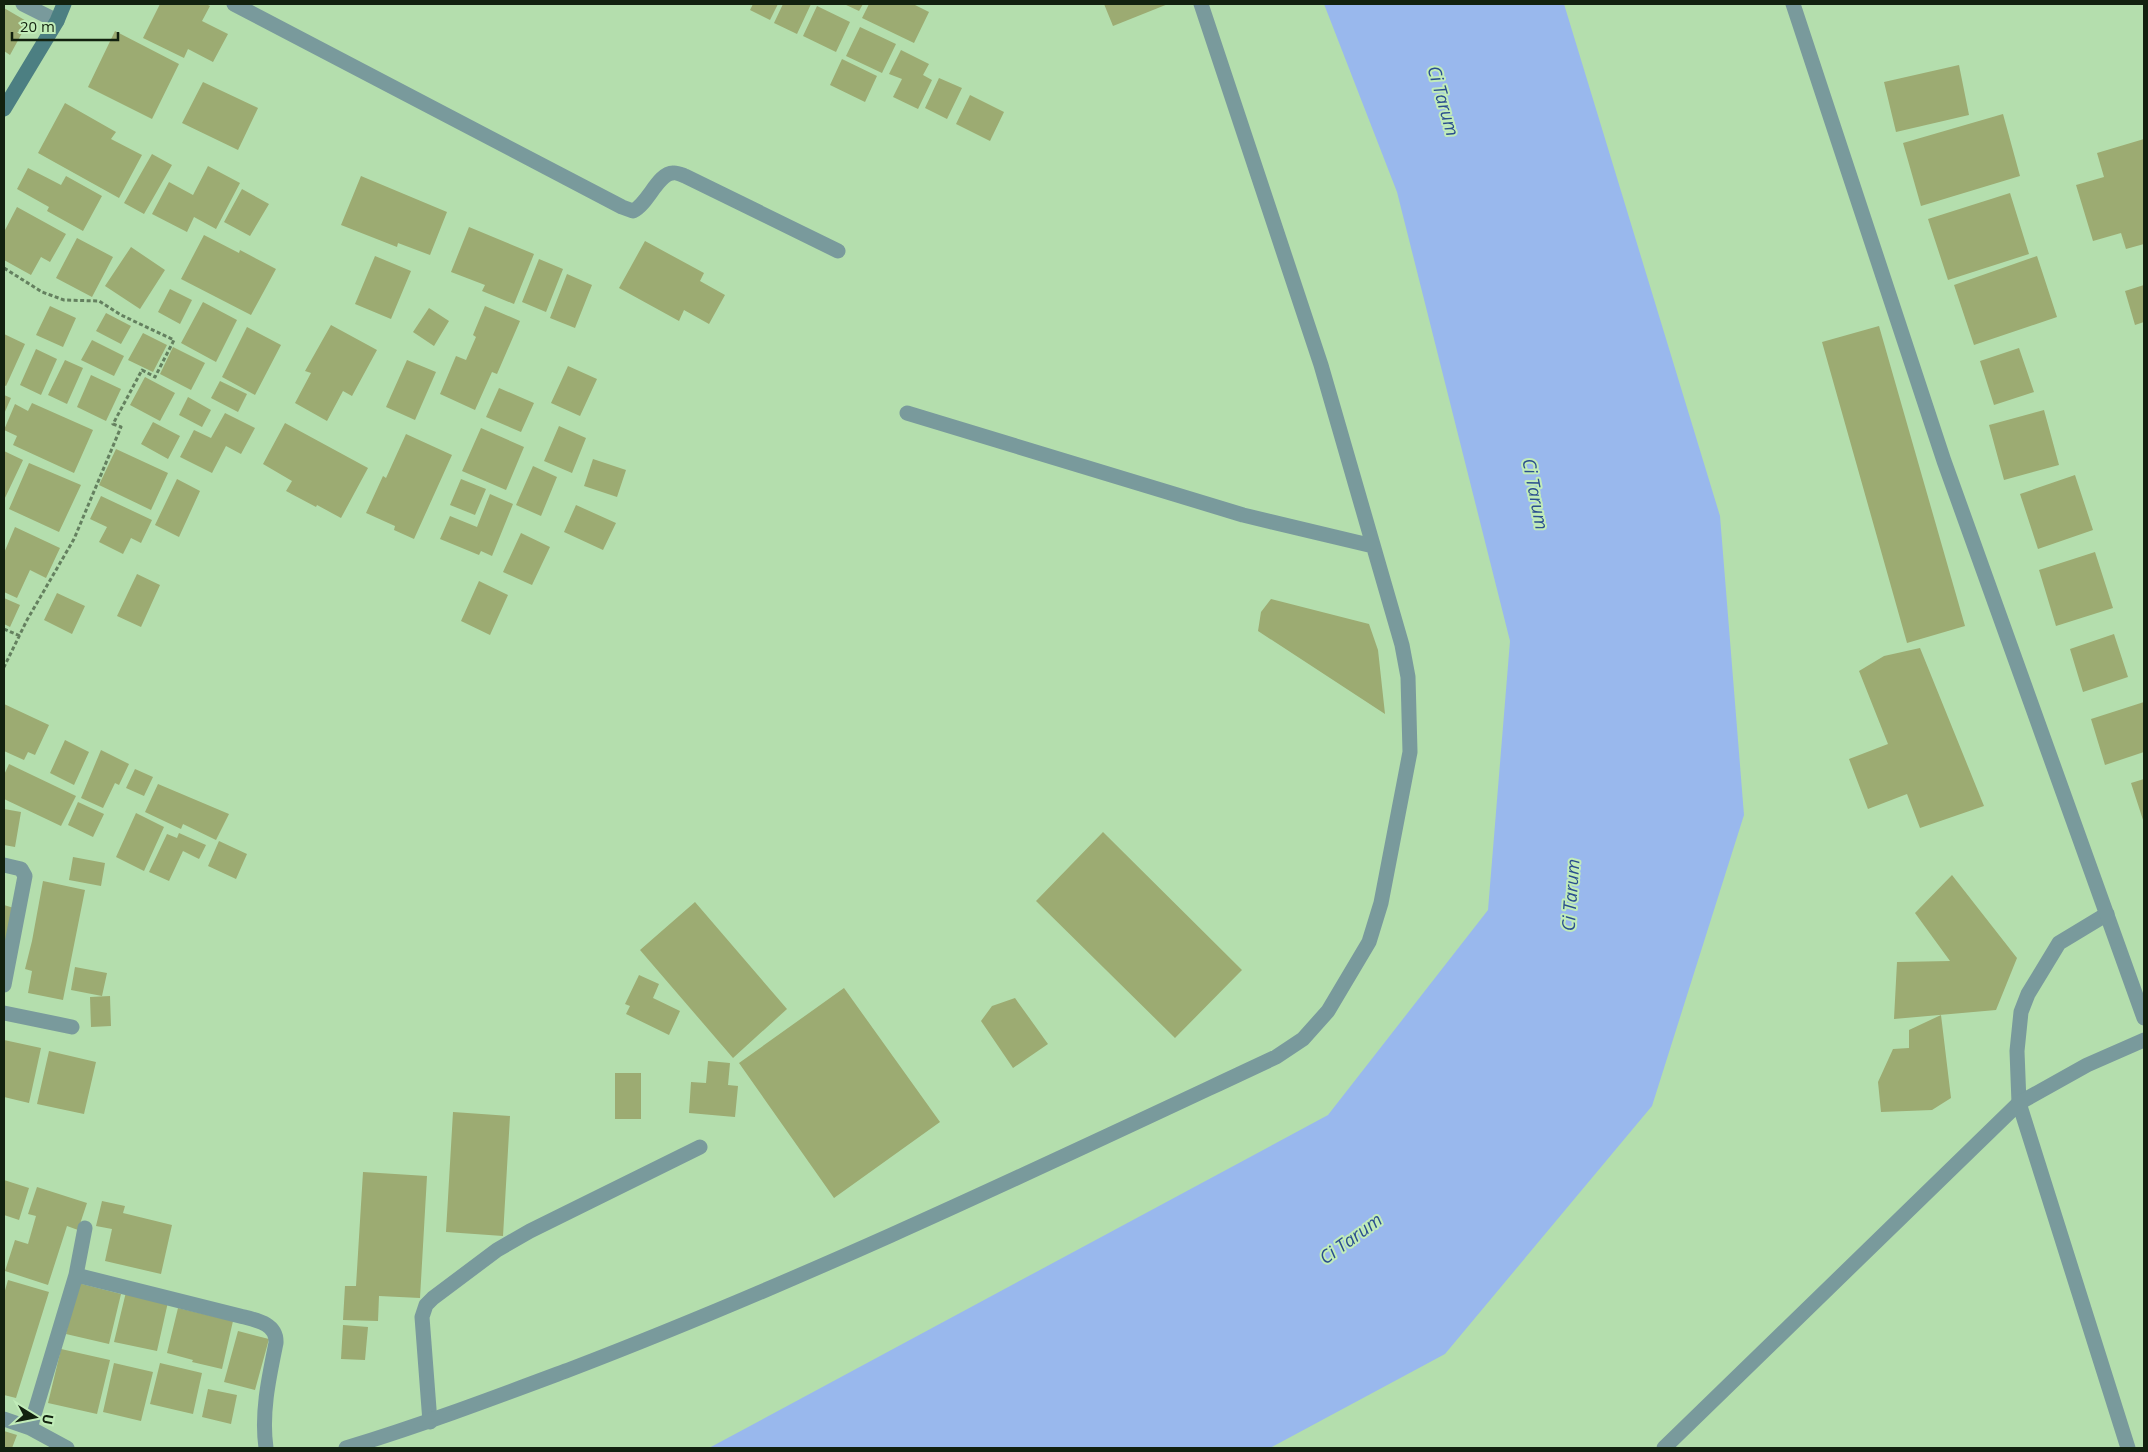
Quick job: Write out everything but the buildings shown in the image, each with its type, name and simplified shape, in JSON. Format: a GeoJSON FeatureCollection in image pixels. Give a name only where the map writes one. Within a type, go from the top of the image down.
{"type":"FeatureCollection","features":[{"type":"Feature","properties":{"kind":"street"},"geometry":{"type":"LineString","coordinates":[[23,4],[57,20]]}},
{"type":"Feature","properties":{"kind":"street"},"geometry":{"type":"LineString","coordinates":[[4,110],[57,20],[64,4]]}},
{"type":"Feature","properties":{"kind":"street"},"geometry":{"type":"LineString","coordinates":[[234,4],[622,207],[633,211],[640,208],[664,176],[673,172],[685,176],[838,251]]}},
{"type":"Feature","properties":{"kind":"street"},"geometry":{"type":"LineString","coordinates":[[346,1448],[430,1422],[672,1330],[954,1208],[1276,1057],[1303,1039],[1328,1011],[1369,942],[1383,894],[1410,752],[1408,677],[1402,645],[1321,365],[1201,4]]}},
{"type":"Feature","properties":{"kind":"street"},"geometry":{"type":"LineString","coordinates":[[1793,4],[1944,461],[2144,1018]]}},
{"type":"Feature","properties":{"kind":"street"},"geometry":{"type":"LineString","coordinates":[[907,413],[1243,515],[1373,546]]}},
{"type":"Feature","properties":{"kind":"street"},"geometry":{"type":"LineString","coordinates":[[4,865],[21,869],[25,876],[4,985]]}},
{"type":"Feature","properties":{"kind":"street"},"geometry":{"type":"LineString","coordinates":[[2107,914],[2059,943],[2028,994],[2021,1012],[2017,1051],[2019,1103],[2128,1448]]}},
{"type":"Feature","properties":{"kind":"street"},"geometry":{"type":"LineString","coordinates":[[4,1013],[72,1027]]}},
{"type":"Feature","properties":{"kind":"street"},"geometry":{"type":"LineString","coordinates":[[1664,1448],[2019,1103],[2087,1065],[2144,1040]]}},
{"type":"Feature","properties":{"kind":"street"},"geometry":{"type":"LineString","coordinates":[[430,1422],[422,1317],[426,1305],[497,1250],[530,1231],[700,1147]]}},
{"type":"Feature","properties":{"kind":"street"},"geometry":{"type":"LineString","coordinates":[[30,1428],[76,1275],[85,1228]]}},
{"type":"Feature","properties":{"kind":"street"},"geometry":{"type":"LineString","coordinates":[[76,1275],[240,1316],[264,1323],[273,1329],[276,1343],[268,1386],[264,1431],[266,1448]]}},
{"type":"Feature","properties":{"kind":"street"},"geometry":{"type":"LineString","coordinates":[[4,1419],[30,1428],[66,1448]]}},
{"type":"Feature","properties":{"kind":"path"},"geometry":{"type":"LineString","coordinates":[[4,268],[42,292],[64,300],[99,301],[174,340],[155,377],[142,370],[113,424],[121,427],[74,539],[27,620],[4,667]]}},
{"type":"Feature","properties":{"kind":"path"},"geometry":{"type":"LineString","coordinates":[[4,629],[20,636]]}},
{"type":"Feature","properties":{"kind":"water","name":"Ci Tarum"},"geometry":{"type":"Polygon","coordinates":[[[1324,4],[1564,4],[1720,516],[1744,815],[1652,1106],[1445,1354],[1270,1448],[709,1448],[1328,1115],[1488,910],[1510,641],[1397,192],[1324,4]]]}}]}
